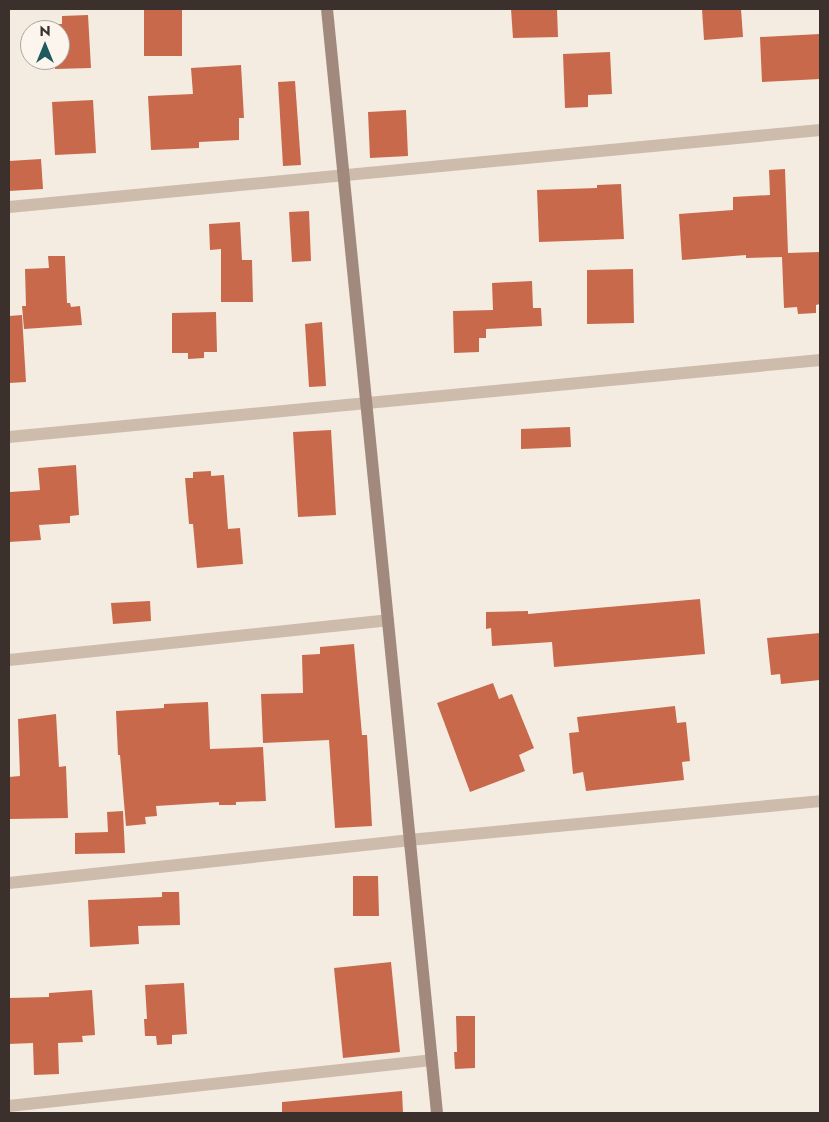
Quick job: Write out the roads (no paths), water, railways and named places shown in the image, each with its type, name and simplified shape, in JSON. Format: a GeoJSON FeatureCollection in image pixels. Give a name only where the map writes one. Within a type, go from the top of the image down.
{"type":"FeatureCollection","features":[{"type":"Feature","properties":{"kind":"main road"},"geometry":{"type":"LineString","coordinates":[[327,9],[437,1113]]}},
{"type":"Feature","properties":{"kind":"street"},"geometry":{"type":"LineString","coordinates":[[9,207],[820,130]]}},
{"type":"Feature","properties":{"kind":"street"},"geometry":{"type":"LineString","coordinates":[[9,438],[820,360]]}},
{"type":"Feature","properties":{"kind":"street"},"geometry":{"type":"LineString","coordinates":[[9,660],[388,620]]}},
{"type":"Feature","properties":{"kind":"street"},"geometry":{"type":"LineString","coordinates":[[9,883],[409,840],[820,801]]}},
{"type":"Feature","properties":{"kind":"street"},"geometry":{"type":"LineString","coordinates":[[9,1106],[432,1060]]}}]}
